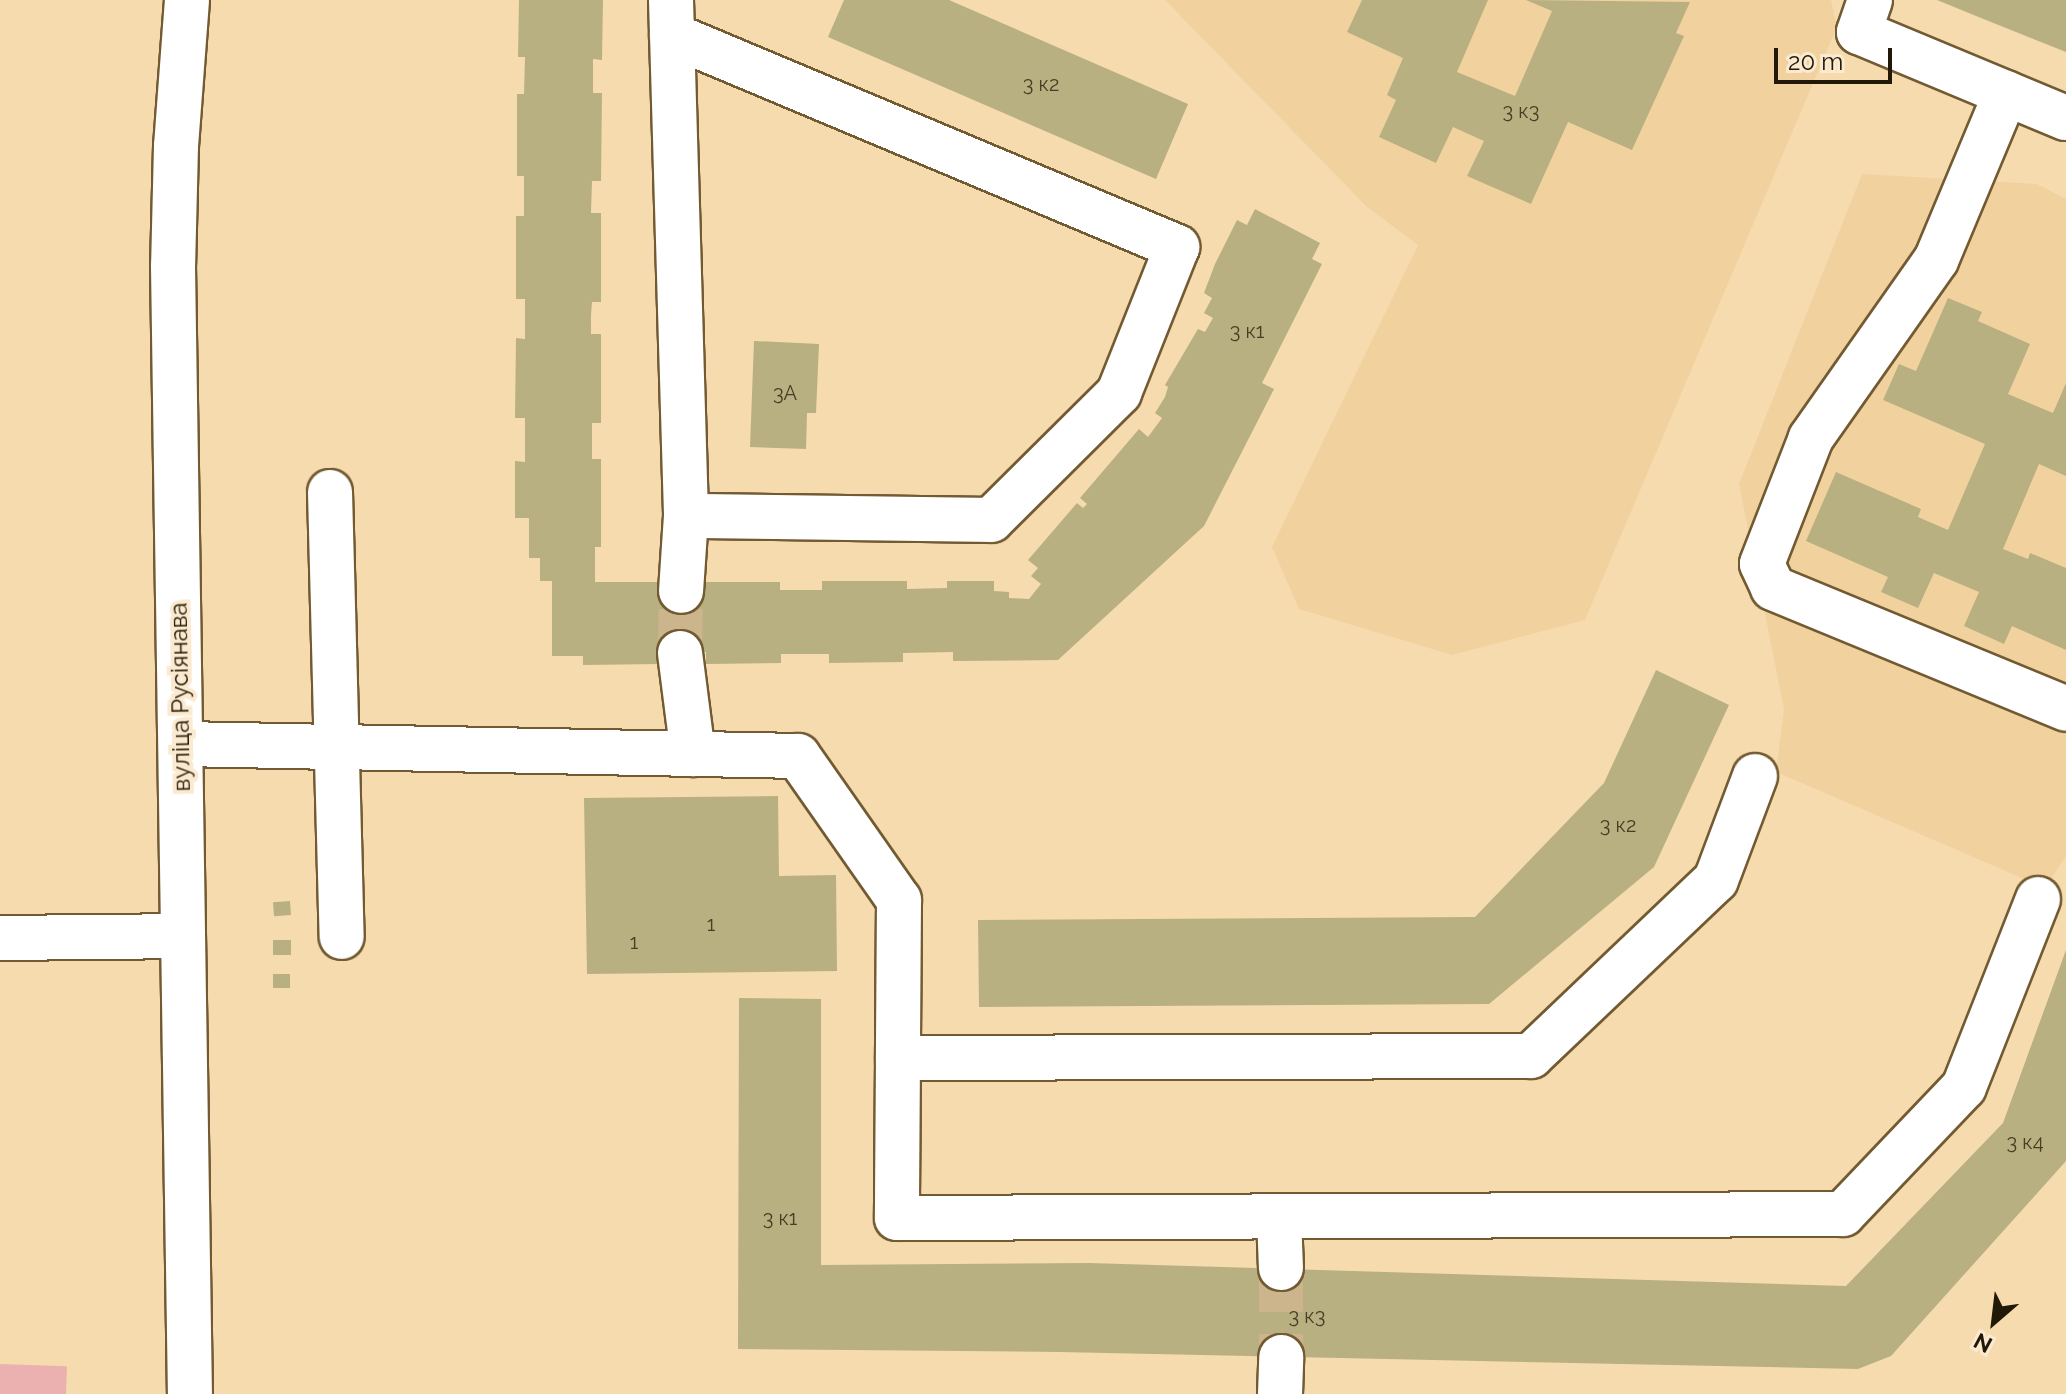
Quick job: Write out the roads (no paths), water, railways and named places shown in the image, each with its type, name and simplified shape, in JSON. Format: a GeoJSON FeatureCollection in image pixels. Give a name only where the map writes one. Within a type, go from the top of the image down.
{"type":"FeatureCollection","features":[{"type":"Feature","properties":{"kind":"main road","name":"вуліца Русіянава"},"geometry":{"type":"LineString","coordinates":[[187,0],[176,146],[173,266],[190,1394]]}},
{"type":"Feature","properties":{"kind":"main road"},"geometry":{"type":"LineString","coordinates":[[1870,0],[1859,32],[2066,118]]}},
{"type":"Feature","properties":{"kind":"main road"},"geometry":{"type":"LineString","coordinates":[[681,591],[686,516],[672,18],[1177,247],[1119,393],[991,520],[686,516]]}},
{"type":"Feature","properties":{"kind":"main road"},"geometry":{"type":"LineString","coordinates":[[2006,93],[1936,260],[1811,438],[1762,564],[1773,588],[2066,709]]}},
{"type":"Feature","properties":{"kind":"main road"},"geometry":{"type":"LineString","coordinates":[[330,492],[342,937]]}},
{"type":"Feature","properties":{"kind":"main road"},"geometry":{"type":"LineString","coordinates":[[680,653],[693,754]]}},
{"type":"Feature","properties":{"kind":"main road"},"geometry":{"type":"LineString","coordinates":[[181,744],[798,756],[899,900],[897,1218],[1843,1214],[1964,1087],[2043,915]]}},
{"type":"Feature","properties":{"kind":"main road"},"geometry":{"type":"LineString","coordinates":[[898,1058],[1531,1056],[1716,880],[1755,776]]}},
{"type":"Feature","properties":{"kind":"main road"},"geometry":{"type":"LineString","coordinates":[[0,938],[183,936]]}},
{"type":"Feature","properties":{"kind":"main road"},"geometry":{"type":"LineString","coordinates":[[1279,1217],[1281,1268]]}},
{"type":"Feature","properties":{"kind":"tunnel"},"geometry":{"type":"LineString","coordinates":[[680,653],[681,591]]}},
{"type":"Feature","properties":{"kind":"tunnel"},"geometry":{"type":"LineString","coordinates":[[1281,1268],[1281,1357]]}}]}
